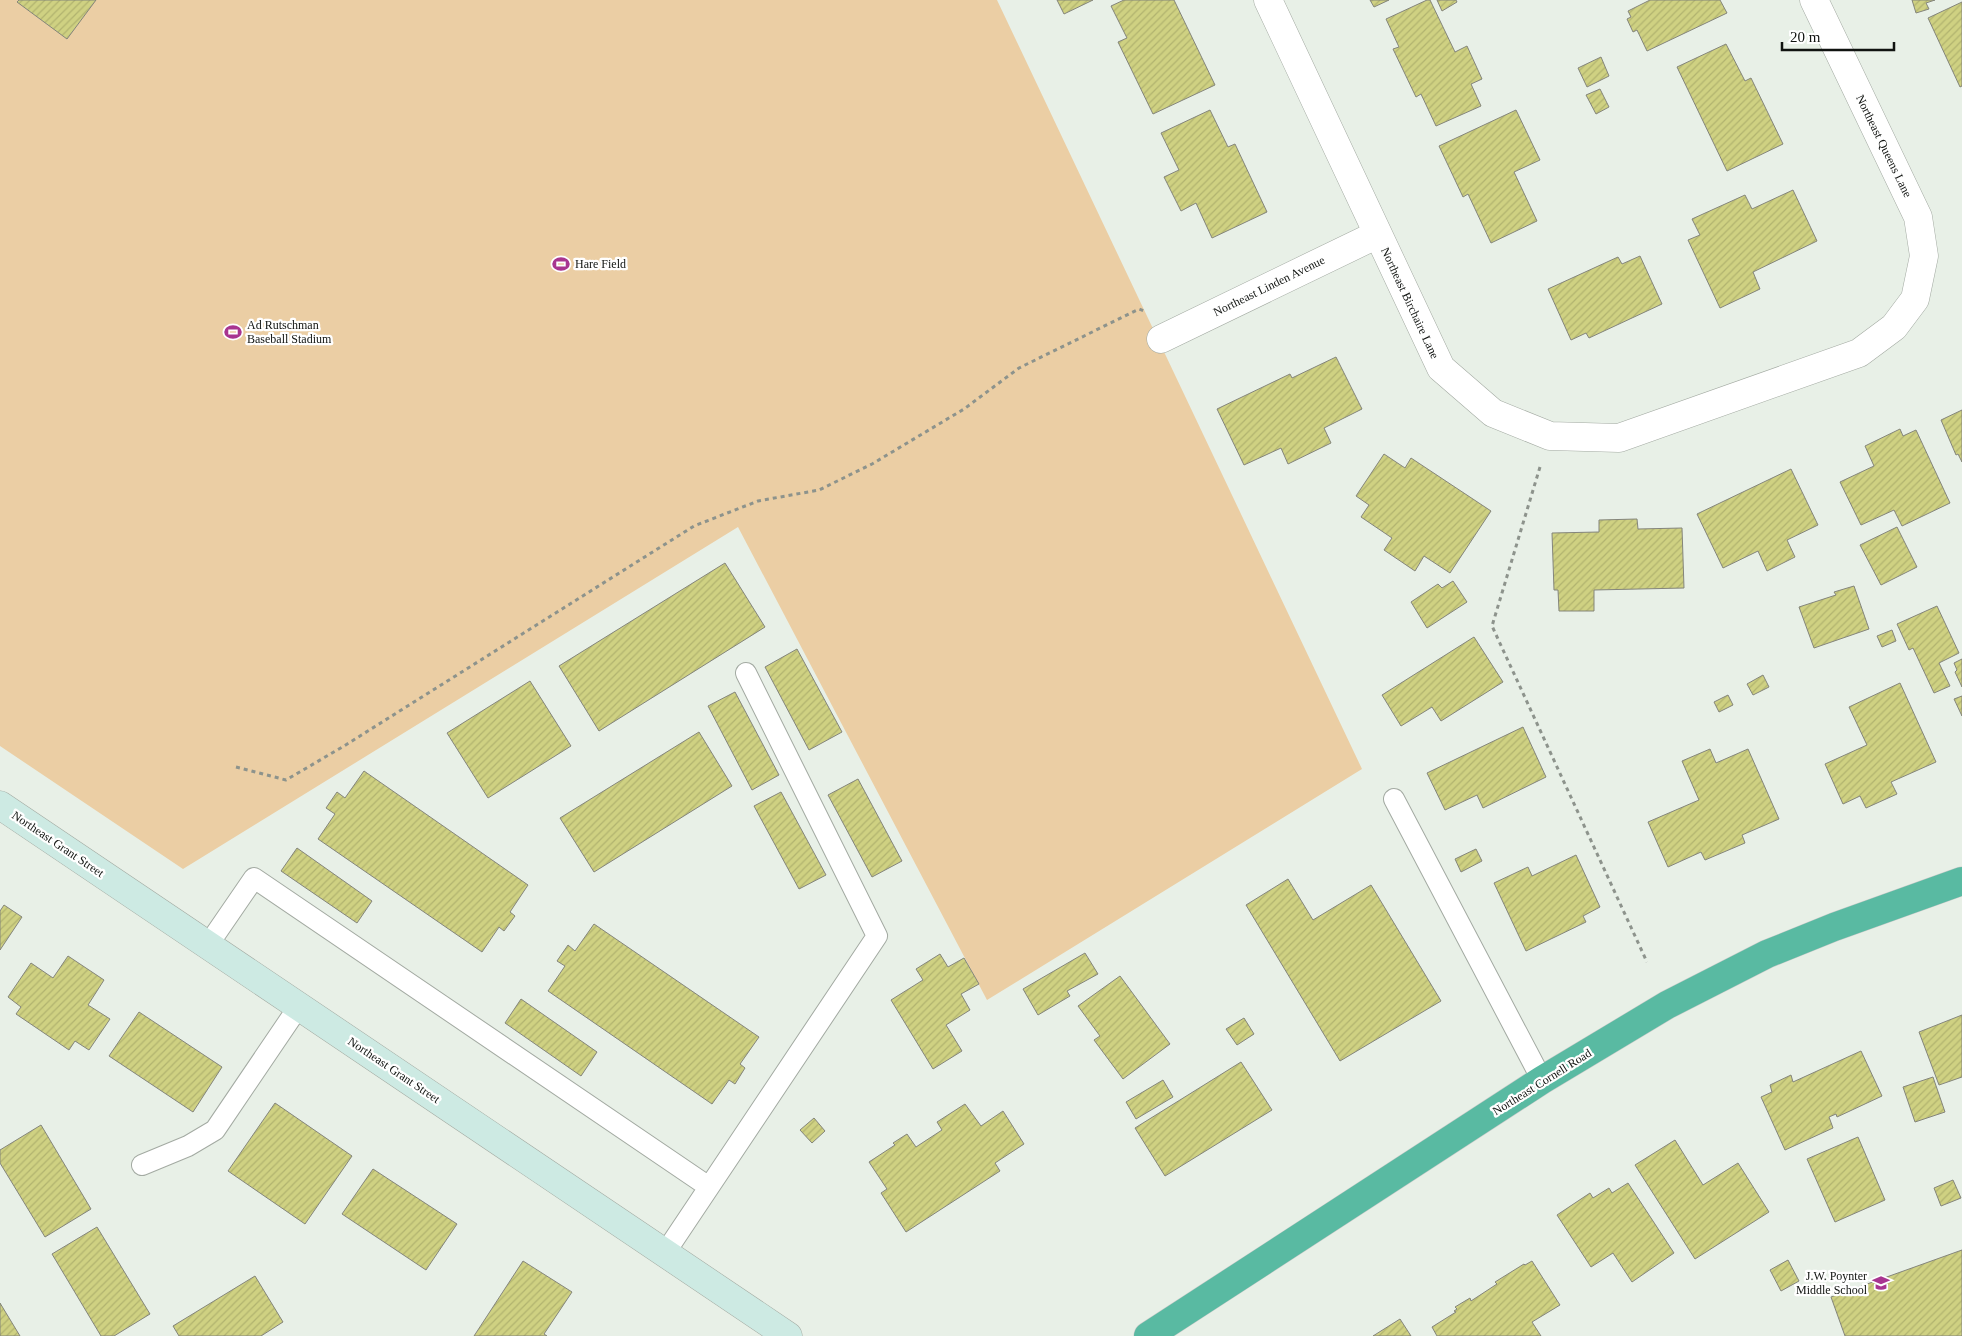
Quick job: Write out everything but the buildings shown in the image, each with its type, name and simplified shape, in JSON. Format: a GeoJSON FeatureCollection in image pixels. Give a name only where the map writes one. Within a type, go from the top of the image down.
{"type":"FeatureCollection","features":[{"type":"Feature","properties":{"kind":"highway","name":"Northeast Cornell Road"},"geometry":{"type":"LineString","coordinates":[[1148,1336],[1542,1080],[1666,1005],[1767,954],[1834,927],[1962,881]]}},
{"type":"Feature","properties":{"kind":"street","name":"Northeast Birchaire Lane"},"geometry":{"type":"LineString","coordinates":[[1268,0],[1441,368],[1493,413],[1550,436],[1619,438],[1859,354],[1894,327],[1915,299]]}},
{"type":"Feature","properties":{"kind":"street","name":"Northeast Queens Lane"},"geometry":{"type":"LineString","coordinates":[[1814,0],[1918,217],[1924,256],[1915,299]]}},
{"type":"Feature","properties":{"kind":"street","name":"Northeast Linden Avenue"},"geometry":{"type":"LineString","coordinates":[[1161,339],[1378,234]]}},
{"type":"Feature","properties":{"kind":"street","name":"Northeast Grant Street"},"geometry":{"type":"LineString","coordinates":[[0,805],[788,1336]]}},
{"type":"Feature","properties":{"kind":"lane"},"geometry":{"type":"LineString","coordinates":[[664,1253],[877,936],[746,672]]}},
{"type":"Feature","properties":{"kind":"lane"},"geometry":{"type":"LineString","coordinates":[[1394,799],[1542,1080]]}},
{"type":"Feature","properties":{"kind":"lane"},"geometry":{"type":"LineString","coordinates":[[208,945],[254,878],[709,1187]]}},
{"type":"Feature","properties":{"kind":"lane"},"geometry":{"type":"LineString","coordinates":[[142,1164],[188,1146],[214,1130],[299,1006]]}},
{"type":"Feature","properties":{"kind":"path"},"geometry":{"type":"LineString","coordinates":[[236,767],[286,780],[344,746],[694,526],[758,501],[819,490],[872,464],[964,409],[1019,368],[1139,309]]}},
{"type":"Feature","properties":{"kind":"path"},"geometry":{"type":"LineString","coordinates":[[1550,436],[1492,626],[1647,962]]}},
{"type":"Feature","properties":{"kind":"shaded area","name":"Hare Field"},"geometry":{"type":"Polygon","coordinates":[[[0,0],[997,0],[1362,769],[987,1000],[738,527],[183,869],[0,746],[0,0]]]}},
{"type":"Feature","properties":{"kind":"place","name":"Hare Field"},"geometry":{"type":"Point","coordinates":[561,264]}},
{"type":"Feature","properties":{"kind":"place","name":"Ad Rutschman Baseball Stadium"},"geometry":{"type":"Point","coordinates":[233,332]}},
{"type":"Feature","properties":{"kind":"place","name":"J.W. Poynter Middle School"},"geometry":{"type":"Point","coordinates":[1881,1283]}}]}
